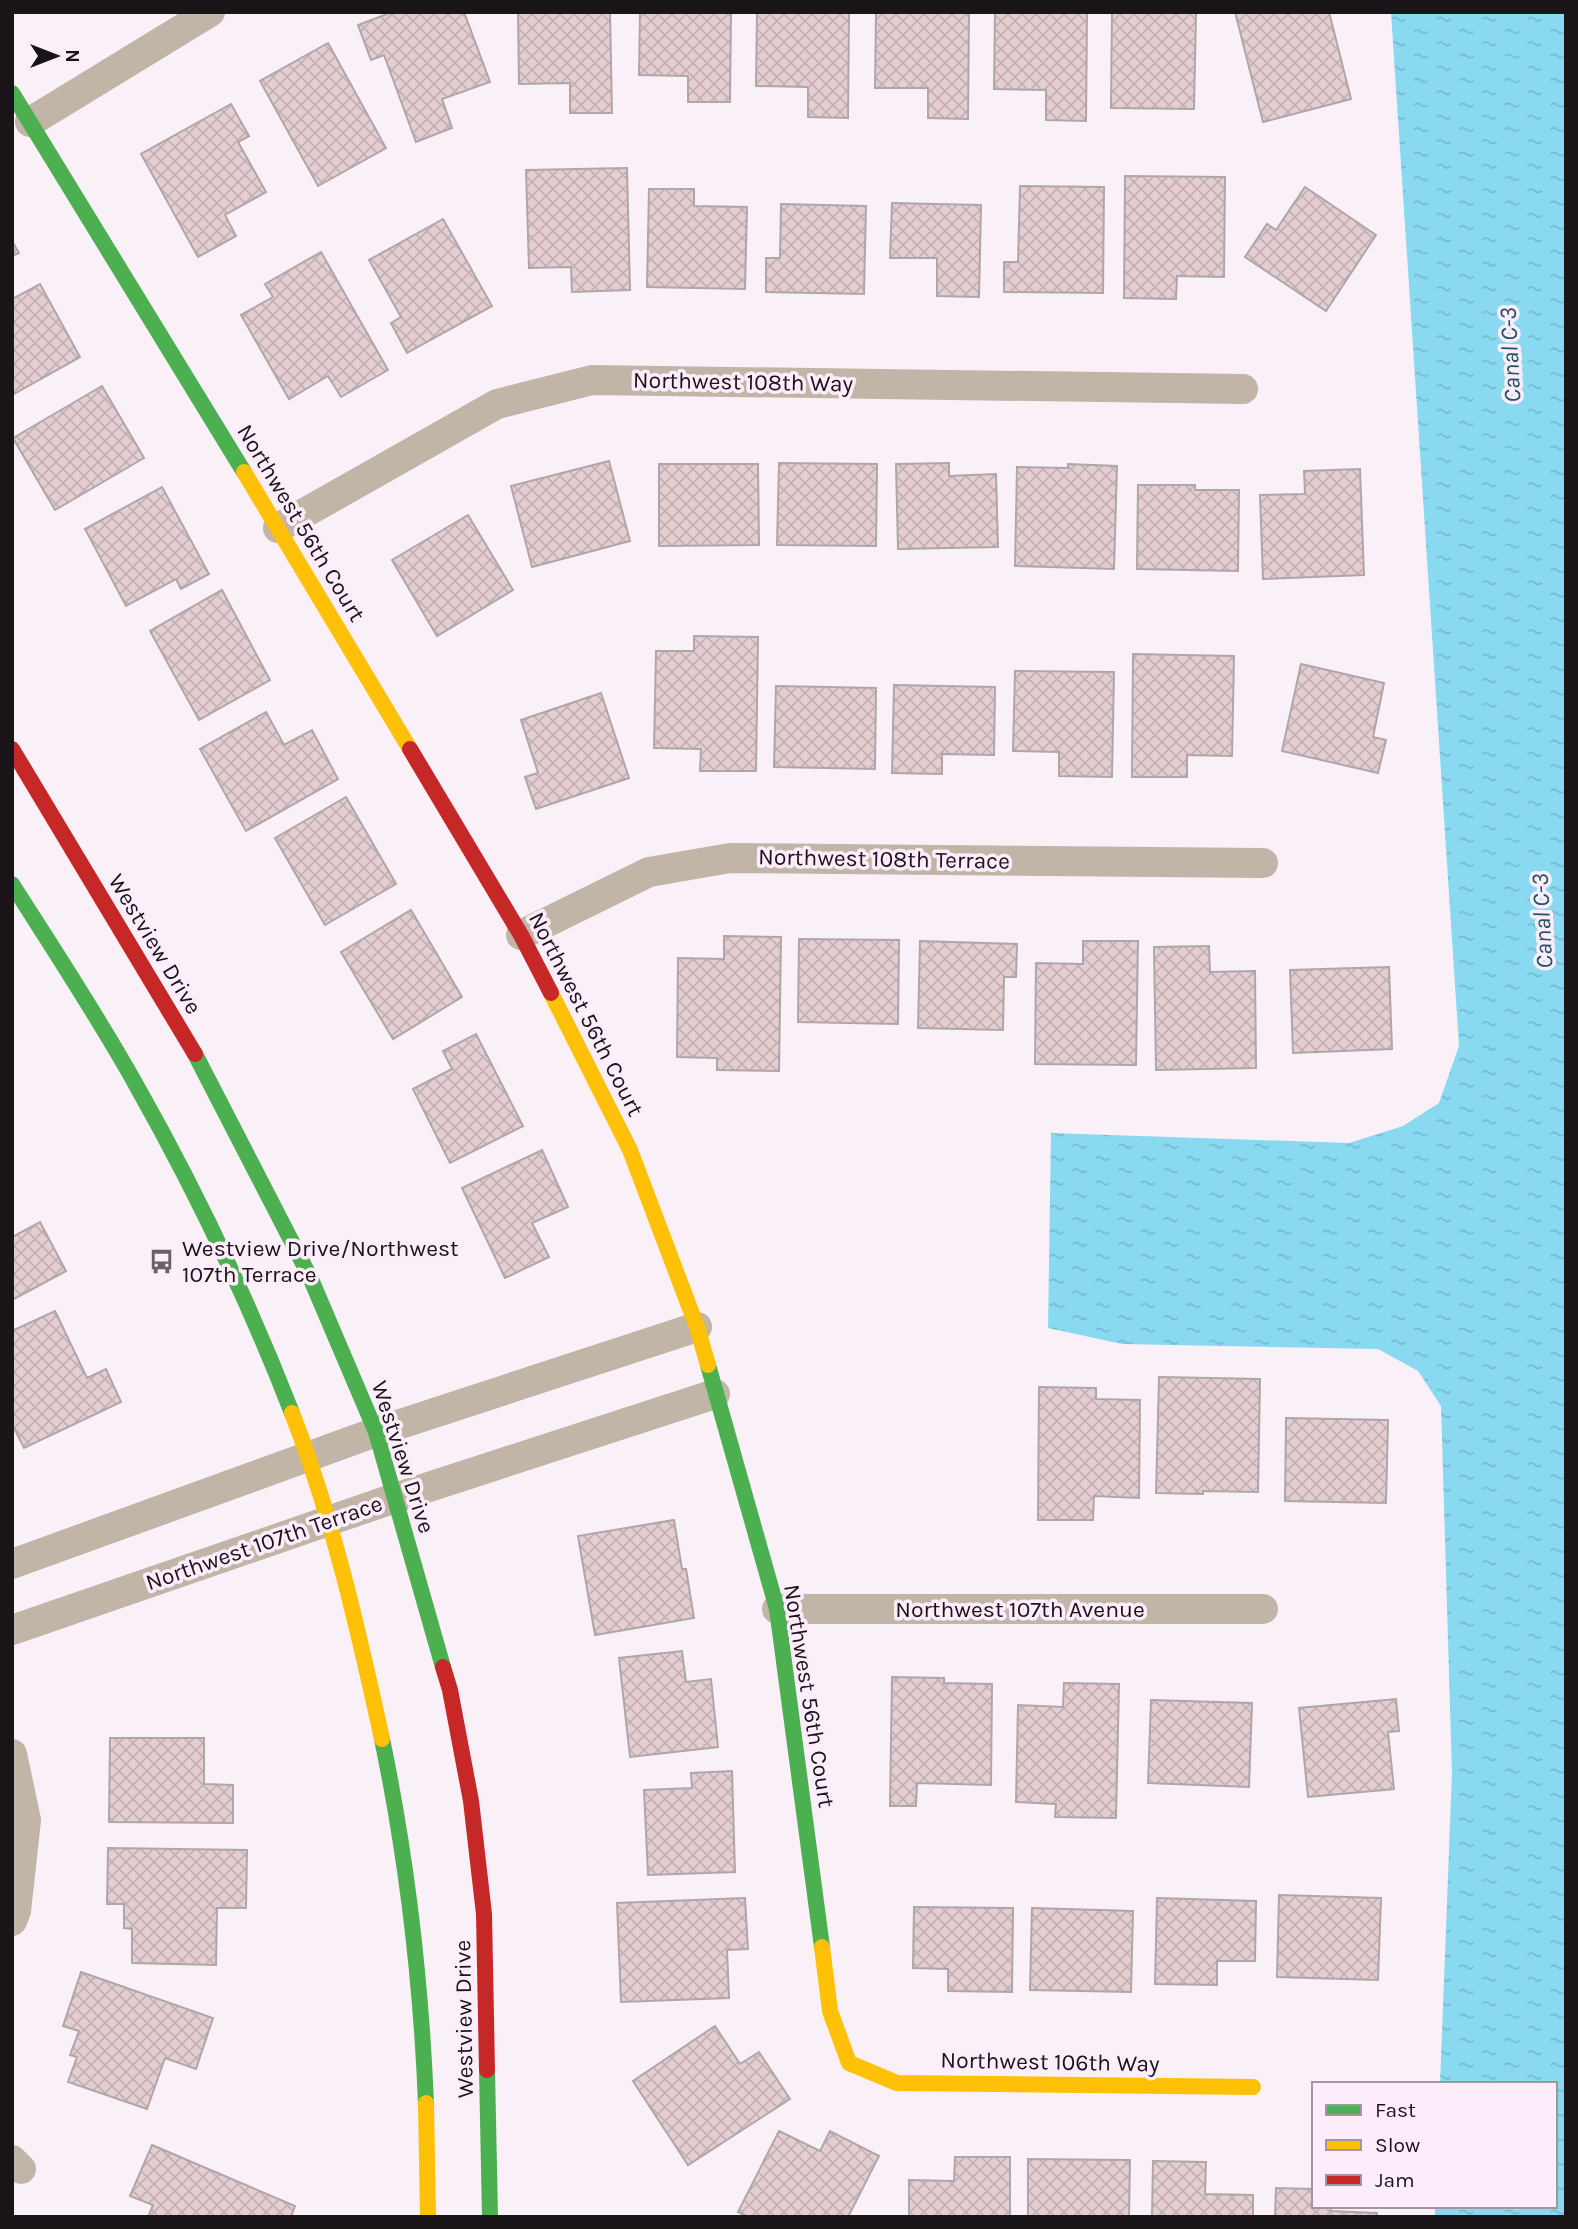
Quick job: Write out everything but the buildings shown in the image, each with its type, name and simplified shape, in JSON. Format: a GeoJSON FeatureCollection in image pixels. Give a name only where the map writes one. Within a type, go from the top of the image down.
{"type":"FeatureCollection","features":[{"type":"Feature","properties":{"kind":"street"},"geometry":{"type":"LineString","coordinates":[[30,122],[210,12]]}},
{"type":"Feature","properties":{"kind":"street","name":"Northwest 56th Court"},"geometry":{"type":"LineString","coordinates":[[12,93],[278,528],[521,935],[630,1150],[697,1327],[777,1609],[830,2011],[849,2063]]}},
{"type":"Feature","properties":{"kind":"street","name":"Northwest 108th Way"},"geometry":{"type":"LineString","coordinates":[[278,528],[497,404],[592,380],[1244,389]]}},
{"type":"Feature","properties":{"kind":"street","name":"Westview Drive"},"geometry":{"type":"LineString","coordinates":[[12,750],[205,1072],[310,1278],[376,1432],[450,1690],[471,1801],[484,1914],[490,2217]]}},
{"type":"Feature","properties":{"kind":"street","name":"Northwest 108th Terrace"},"geometry":{"type":"LineString","coordinates":[[521,935],[649,872],[730,858],[1263,863]]}},
{"type":"Feature","properties":{"kind":"street","name":"Westview Drive"},"geometry":{"type":"LineString","coordinates":[[12,884],[134,1081],[189,1184],[256,1326],[309,1455],[368,1670],[391,1783],[411,1913],[423,2036],[429,2156],[428,2217]]}},
{"type":"Feature","properties":{"kind":"street"},"geometry":{"type":"LineString","coordinates":[[12,1564],[309,1455],[697,1327]]}},
{"type":"Feature","properties":{"kind":"street","name":"Northwest 107th Terrace"},"geometry":{"type":"LineString","coordinates":[[12,1630],[395,1498],[716,1394]]}},
{"type":"Feature","properties":{"kind":"street","name":"Northwest 107th Avenue"},"geometry":{"type":"LineString","coordinates":[[777,1609],[1263,1609]]}},
{"type":"Feature","properties":{"kind":"street"},"geometry":{"type":"LineString","coordinates":[[12,1754],[26,1820],[16,1910],[12,1921]]}},
{"type":"Feature","properties":{"kind":"street","name":"Northwest 106th Way"},"geometry":{"type":"LineString","coordinates":[[849,2063],[897,2083],[1253,2087]]}},
{"type":"Feature","properties":{"kind":"water","name":"Canal C-3"},"geometry":{"type":"Polygon","coordinates":[[[1391,12],[1566,12],[1566,2217],[1435,2217],[1435,2208],[1557,2208],[1557,2082],[1440,2082],[1452,1773],[1441,1406],[1418,1371],[1378,1349],[1122,1344],[1048,1328],[1051,1133],[1349,1143],[1403,1126],[1439,1103],[1459,1046],[1391,12]]]}},
{"type":"Feature","properties":{"kind":"traffic: fast"},"geometry":{"type":"LineString","coordinates":[[12,93],[244,472]]}},
{"type":"Feature","properties":{"kind":"traffic: fast"},"geometry":{"type":"LineString","coordinates":[[12,884],[106,1032],[179,1163],[239,1287],[292,1413]]}},
{"type":"Feature","properties":{"kind":"traffic: fast"},"geometry":{"type":"LineString","coordinates":[[195,1054],[310,1277],[376,1432],[443,1667]]}},
{"type":"Feature","properties":{"kind":"traffic: fast"},"geometry":{"type":"LineString","coordinates":[[708,1365],[777,1609],[822,1947]]}},
{"type":"Feature","properties":{"kind":"traffic: fast"},"geometry":{"type":"LineString","coordinates":[[382,1739],[412,1920],[426,2103]]}},
{"type":"Feature","properties":{"kind":"traffic: fast"},"geometry":{"type":"LineString","coordinates":[[487,2070],[490,2217]]}},
{"type":"Feature","properties":{"kind":"traffic: slow"},"geometry":{"type":"LineString","coordinates":[[244,472],[410,749]]}},
{"type":"Feature","properties":{"kind":"traffic: slow"},"geometry":{"type":"LineString","coordinates":[[551,993],[630,1150],[697,1327],[708,1365]]}},
{"type":"Feature","properties":{"kind":"traffic: slow"},"geometry":{"type":"LineString","coordinates":[[292,1413],[332,1534],[354,1615],[382,1739]]}},
{"type":"Feature","properties":{"kind":"traffic: slow"},"geometry":{"type":"LineString","coordinates":[[822,1947],[830,2011],[849,2063],[897,2083],[1253,2087]]}},
{"type":"Feature","properties":{"kind":"traffic: slow"},"geometry":{"type":"LineString","coordinates":[[426,2103],[428,2217]]}},
{"type":"Feature","properties":{"kind":"traffic: jam"},"geometry":{"type":"LineString","coordinates":[[12,749],[195,1054]]}},
{"type":"Feature","properties":{"kind":"traffic: jam"},"geometry":{"type":"LineString","coordinates":[[410,749],[521,935],[551,993]]}},
{"type":"Feature","properties":{"kind":"traffic: jam"},"geometry":{"type":"LineString","coordinates":[[443,1667],[450,1690],[471,1801],[484,1914],[487,2070]]}},
{"type":"Feature","properties":{"kind":"place","name":"Westview Drive/Northwest 107th Terrace"},"geometry":{"type":"Point","coordinates":[162,1261]}}]}
